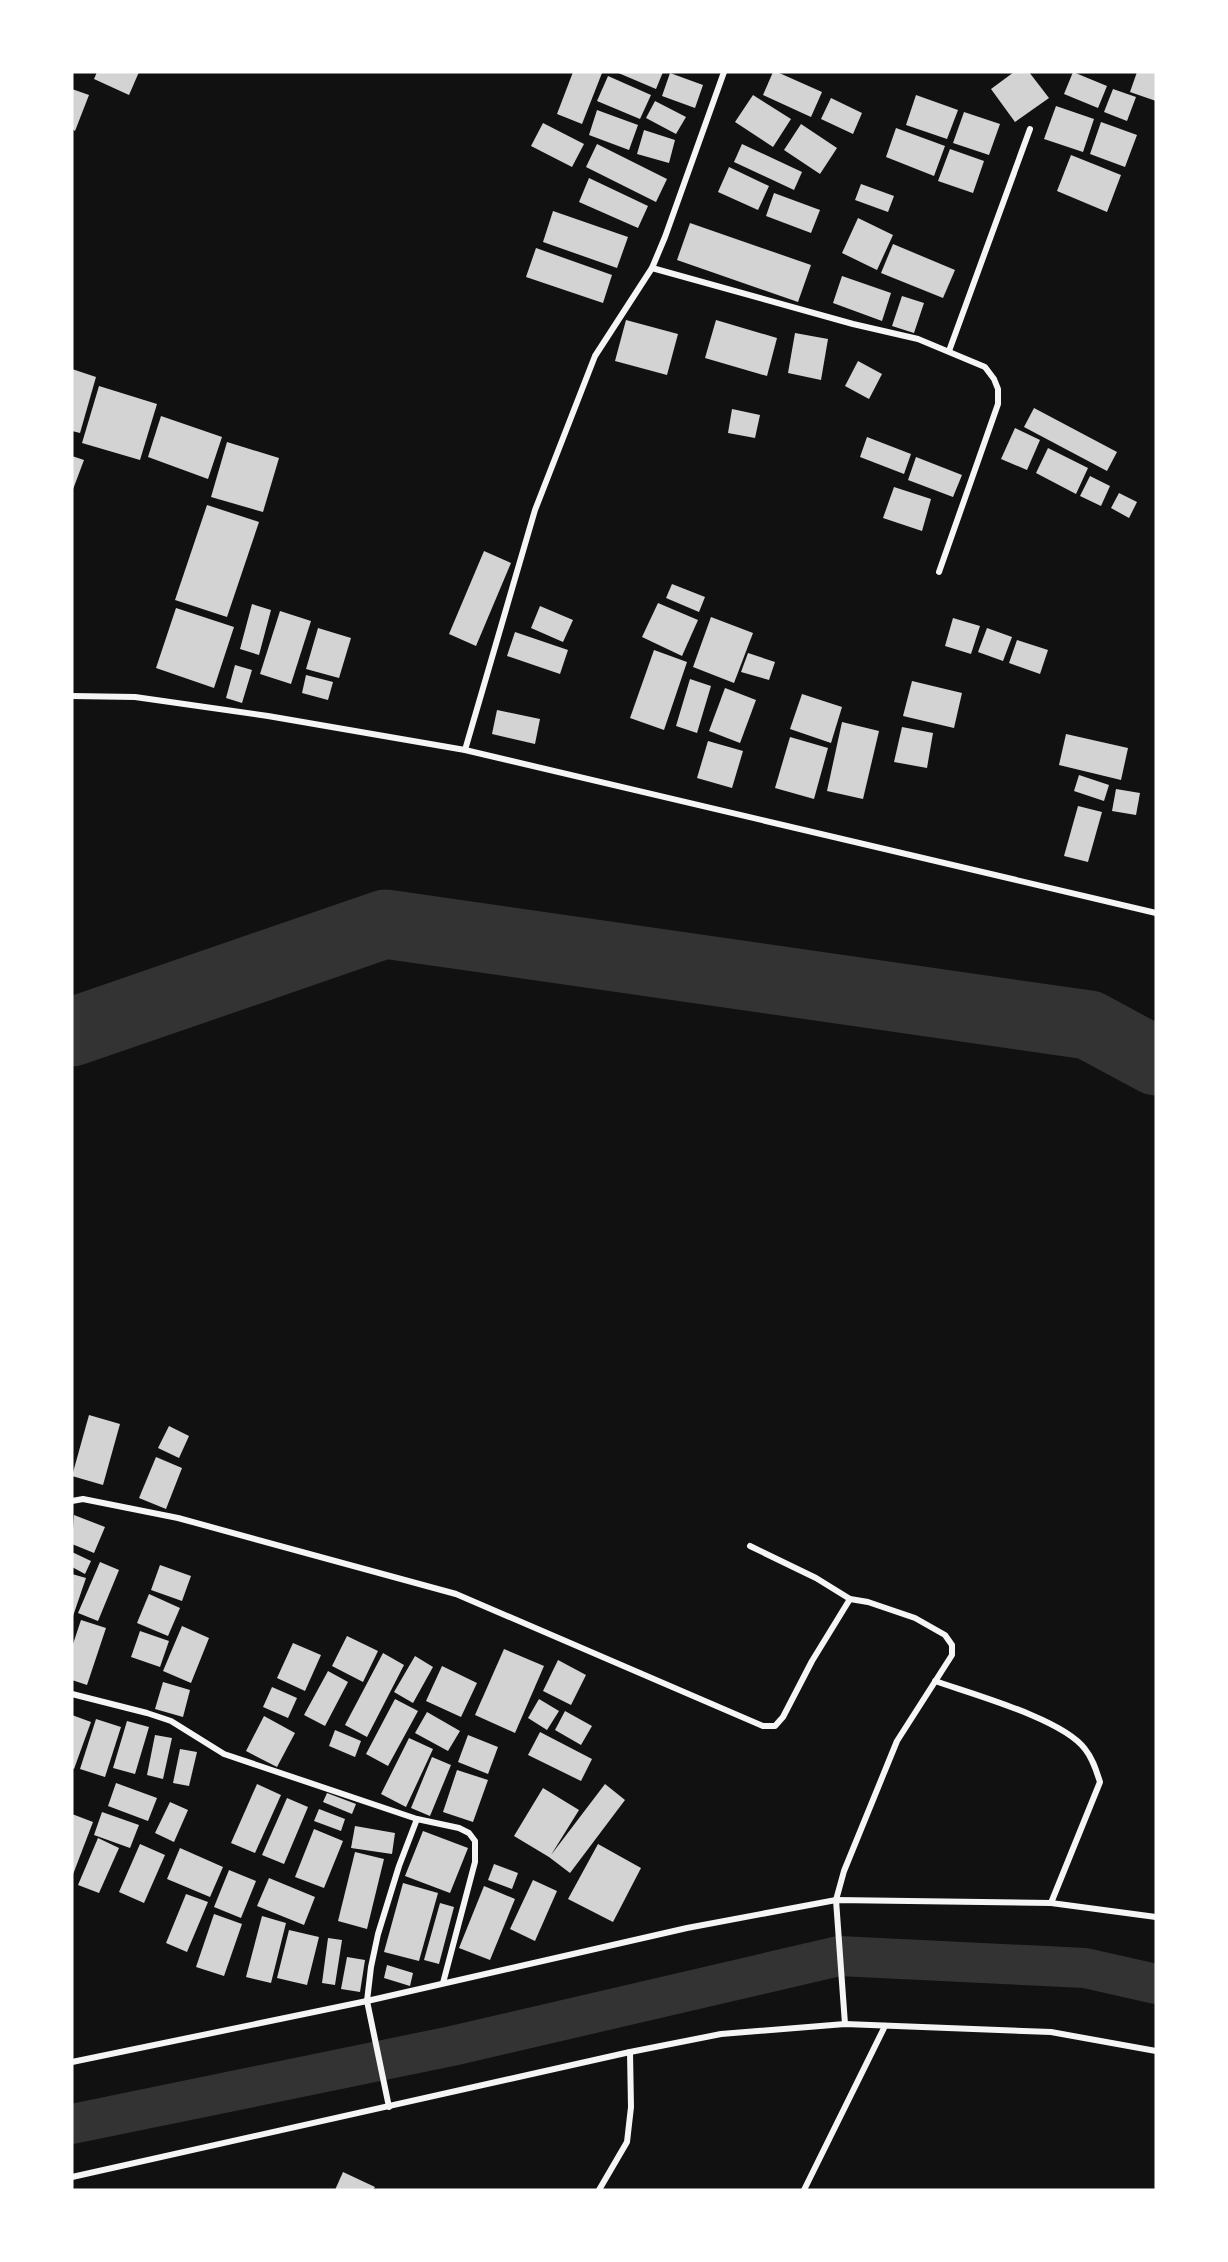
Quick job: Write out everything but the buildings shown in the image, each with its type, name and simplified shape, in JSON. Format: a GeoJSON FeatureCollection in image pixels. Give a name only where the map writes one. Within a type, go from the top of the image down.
{"type":"FeatureCollection","features":[{"type":"Feature","properties":{"kind":"street"},"geometry":{"type":"LineString","coordinates":[[465,750],[539,499],[595,356],[652,267],[665,237],[724,72]]}},
{"type":"Feature","properties":{"kind":"street"},"geometry":{"type":"LineString","coordinates":[[949,351],[1030,129]]}},
{"type":"Feature","properties":{"kind":"street"},"geometry":{"type":"LineString","coordinates":[[652,267],[853,324],[918,339],[985,367],[998,389],[998,404],[939,572]]}},
{"type":"Feature","properties":{"kind":"street"},"geometry":{"type":"LineString","coordinates":[[72,696],[146,698],[268,716],[465,750],[1156,913]]}},
{"type":"Feature","properties":{"kind":"street"},"geometry":{"type":"LineString","coordinates":[[72,1501],[83,1499],[178,1518],[456,1594],[763,1726],[775,1726],[783,1717],[812,1661],[850,1599]]}},
{"type":"Feature","properties":{"kind":"street"},"geometry":{"type":"LineString","coordinates":[[750,1546],[816,1578],[850,1599],[868,1602],[915,1618],[945,1635],[952,1645],[952,1655],[897,1741],[844,1871],[837,1900],[845,2024]]}},
{"type":"Feature","properties":{"kind":"street"},"geometry":{"type":"LineString","coordinates":[[935,1681],[1055,1724],[1084,1747],[1094,1763],[1100,1782],[1051,1903]]}},
{"type":"Feature","properties":{"kind":"street"},"geometry":{"type":"LineString","coordinates":[[72,1694],[171,1721],[224,1754],[417,1819],[459,1828],[469,1833],[475,1840],[475,1862],[443,1983]]}},
{"type":"Feature","properties":{"kind":"street"},"geometry":{"type":"LineString","coordinates":[[389,2108],[368,2001],[371,1967],[378,1934],[399,1866],[417,1819]]}},
{"type":"Feature","properties":{"kind":"street"},"geometry":{"type":"LineString","coordinates":[[72,2062],[368,2001],[687,1928],[837,1900],[1051,1903],[1156,1917]]}},
{"type":"Feature","properties":{"kind":"street"},"geometry":{"type":"LineString","coordinates":[[72,2177],[389,2108],[630,2052],[721,2034],[845,2024],[1051,2032],[1156,2051]]}},
{"type":"Feature","properties":{"kind":"street"},"geometry":{"type":"LineString","coordinates":[[804,2190],[885,2026]]}},
{"type":"Feature","properties":{"kind":"street"},"geometry":{"type":"LineString","coordinates":[[599,2190],[627,2142],[631,2107],[630,2052]]}},
{"type":"Feature","properties":{"kind":"waterway"},"geometry":{"type":"LineString","coordinates":[[72,1032],[385,924],[1089,1025],[1156,1061]]}},
{"type":"Feature","properties":{"kind":"waterway"},"geometry":{"type":"LineString","coordinates":[[72,2124],[452,2046],[839,1956],[1085,1968],[1156,1984]]}}]}
